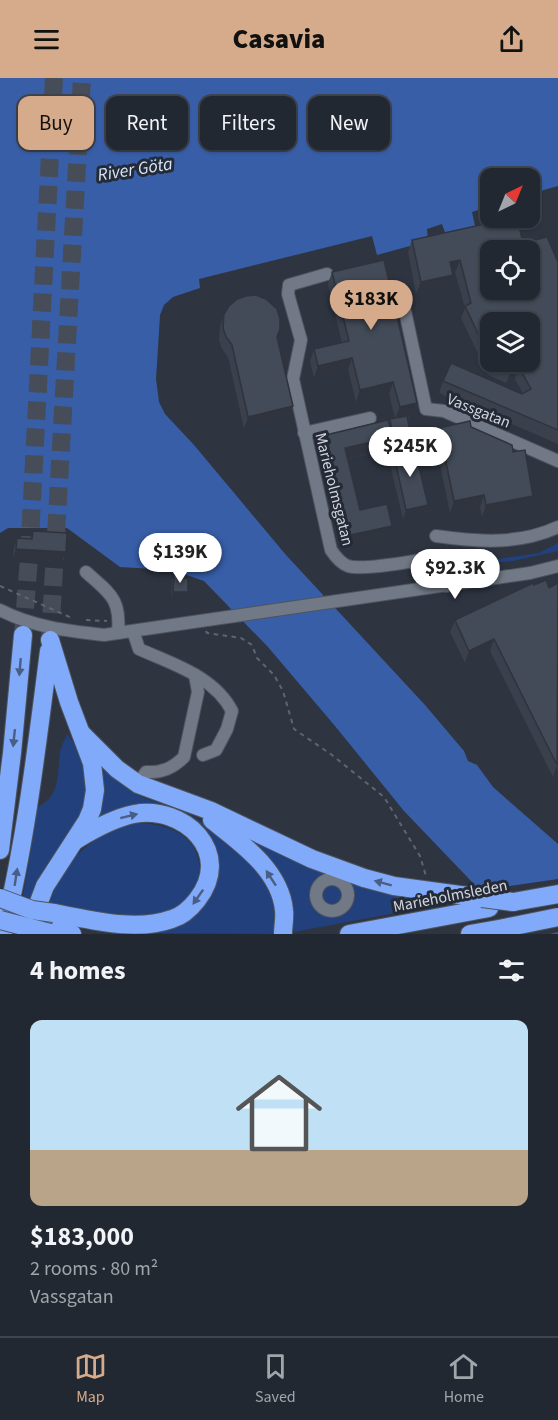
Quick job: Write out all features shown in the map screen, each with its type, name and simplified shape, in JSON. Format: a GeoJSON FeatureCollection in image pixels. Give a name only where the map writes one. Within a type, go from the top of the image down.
{"type":"FeatureCollection","features":[{"type":"Feature","properties":{"kind":"highway"},"geometry":{"type":"LineString","coordinates":[[0,850],[3,807],[18,700],[23,635]]}},
{"type":"Feature","properties":{"kind":"highway"},"geometry":{"type":"LineString","coordinates":[[3,934],[15,887],[41,717],[50,640],[61,680],[92,763],[95,790],[90,815],[45,886],[27,934]]}},
{"type":"Feature","properties":{"kind":"highway"},"geometry":{"type":"LineString","coordinates":[[0,719],[18,700]]}},
{"type":"Feature","properties":{"kind":"highway"},"geometry":{"type":"LineString","coordinates":[[81,733],[117,770],[138,783],[181,799],[232,835],[265,868],[275,882],[284,911],[283,934]]}},
{"type":"Feature","properties":{"kind":"highway","name":"Marieholmsleden"},"geometry":{"type":"LineString","coordinates":[[181,799],[337,875],[486,903]]}},
{"type":"Feature","properties":{"kind":"highway"},"geometry":{"type":"LineString","coordinates":[[0,920],[54,926],[101,922],[157,923],[184,914],[200,895],[209,875],[209,856],[205,842],[193,829],[176,818],[156,813],[135,814],[110,822],[76,840]]}},
{"type":"Feature","properties":{"kind":"highway","name":"Marieholmsleden"},"geometry":{"type":"LineString","coordinates":[[349,934],[486,903],[513,902],[558,894]]}},
{"type":"Feature","properties":{"kind":"highway"},"geometry":{"type":"LineString","coordinates":[[0,898],[32,910],[54,926]]}},
{"type":"Feature","properties":{"kind":"highway"},"geometry":{"type":"LineString","coordinates":[[0,910],[54,926],[72,934]]}},
{"type":"Feature","properties":{"kind":"highway"},"geometry":{"type":"LineString","coordinates":[[470,934],[558,917]]}},
{"type":"Feature","properties":{"kind":"street","name":"Marieholmsgatan"},"geometry":{"type":"LineString","coordinates":[[327,274],[289,285],[288,294],[301,340],[293,379],[331,550],[336,558],[348,566],[369,566],[429,559],[439,566],[447,586]]}},
{"type":"Feature","properties":{"kind":"street","name":"Vassgatan"},"geometry":{"type":"LineString","coordinates":[[402,297],[426,409],[444,411],[558,461]]}},
{"type":"Feature","properties":{"kind":"street"},"geometry":{"type":"LineString","coordinates":[[304,433],[370,418]]}},
{"type":"Feature","properties":{"kind":"street"},"geometry":{"type":"LineString","coordinates":[[436,536],[478,542],[514,540],[539,536],[558,527]]}},
{"type":"Feature","properties":{"kind":"street"},"geometry":{"type":"LineString","coordinates":[[0,610],[33,624],[104,635],[345,602],[530,573],[558,566]]}},
{"type":"Feature","properties":{"kind":"street"},"geometry":{"type":"LineString","coordinates":[[86,572],[115,600],[119,621],[118,633]]}},
{"type":"Feature","properties":{"kind":"street"},"geometry":{"type":"LineString","coordinates":[[133,631],[139,649],[195,675],[212,685],[226,700],[232,711],[227,729],[216,750],[204,755]]}},
{"type":"Feature","properties":{"kind":"street"},"geometry":{"type":"LineString","coordinates":[[138,783],[146,772],[155,773],[166,770],[184,757],[198,692],[195,675]]}},
{"type":"Feature","properties":{"kind":"path"},"geometry":{"type":"LineString","coordinates":[[201,621],[207,633],[241,638],[252,645],[257,658],[274,675],[284,691],[294,729],[332,755],[384,797],[420,856],[428,880]]}},
{"type":"Feature","properties":{"kind":"shaded area"},"geometry":{"type":"Polygon","coordinates":[[[558,543],[558,551],[513,561],[477,564],[477,562],[539,553],[558,543]]]}},
{"type":"Feature","properties":{"kind":"shaded area"},"geometry":{"type":"Polygon","coordinates":[[[67,734],[78,749],[87,778],[86,804],[70,835],[42,875],[31,899],[23,897],[38,807],[51,797],[57,784],[61,750],[67,734]]]}},
{"type":"Feature","properties":{"kind":"shaded area"},"geometry":{"type":"Polygon","coordinates":[[[100,762],[127,789],[194,817],[236,848],[268,888],[275,906],[275,934],[141,933],[186,919],[203,906],[215,885],[217,862],[178,814],[92,825],[100,762]]]}},
{"type":"Feature","properties":{"kind":"shaded area"},"geometry":{"type":"Polygon","coordinates":[[[135,823],[156,825],[176,831],[191,844],[196,852],[199,863],[198,883],[182,906],[168,914],[124,917],[49,903],[61,875],[81,851],[106,834],[135,823]]]}},
{"type":"Feature","properties":{"kind":"shaded area"},"geometry":{"type":"Polygon","coordinates":[[[240,833],[432,900],[433,906],[294,932],[287,887],[274,868],[240,833]]]}},
{"type":"Feature","properties":{"kind":"water","name":"River Göta"},"geometry":{"type":"Polygon","coordinates":[[[0,78],[558,78],[558,186],[540,191],[540,168],[480,168],[480,209],[472,212],[475,226],[446,235],[442,224],[427,229],[428,241],[377,255],[372,236],[199,279],[200,288],[173,297],[164,305],[160,315],[156,379],[159,402],[165,414],[194,445],[286,555],[425,705],[464,751],[468,761],[477,765],[493,787],[558,844],[558,934],[509,934],[472,882],[404,811],[268,647],[204,581],[172,570],[120,567],[67,528],[8,528],[0,533],[0,78]]]}},
{"type":"Feature","properties":{"kind":"pier"},"geometry":{"type":"Polygon","coordinates":[[[558,879],[558,932],[550,934],[508,934],[475,888],[502,887],[558,879]]]}},
{"type":"Feature","properties":{"kind":"building"},"geometry":{"type":"Polygon","coordinates":[[[480,225],[480,228],[519,228],[522,240],[480,240],[480,300],[540,300],[540,240],[535,240],[547,237],[558,262],[558,430],[443,381],[451,363],[522,394],[531,389],[522,372],[540,372],[540,312],[480,312],[480,338],[465,306],[471,303],[460,260],[450,262],[453,275],[421,282],[412,240],[480,225]]]}},
{"type":"Feature","properties":{"kind":"building"},"geometry":{"type":"Polygon","coordinates":[[[384,260],[417,403],[400,407],[393,382],[360,390],[352,358],[318,366],[314,349],[349,341],[332,272],[384,260]]]}},
{"type":"Feature","properties":{"kind":"building"},"geometry":{"type":"Polygon","coordinates":[[[256,295],[266,299],[277,309],[280,329],[277,337],[293,406],[248,417],[232,345],[223,328],[224,314],[229,306],[237,299],[256,295]]]}},
{"type":"Feature","properties":{"kind":"building"},"geometry":{"type":"Polygon","coordinates":[[[407,416],[413,447],[395,450],[390,419],[407,416]]]}},
{"type":"Feature","properties":{"kind":"building"},"geometry":{"type":"Polygon","coordinates":[[[388,420],[393,437],[345,448],[360,510],[387,504],[392,526],[346,536],[322,436],[388,420]]]}},
{"type":"Feature","properties":{"kind":"building"},"geometry":{"type":"Polygon","coordinates":[[[470,421],[471,427],[512,445],[513,452],[525,450],[533,496],[486,505],[484,495],[454,501],[439,428],[470,421]]]}},
{"type":"Feature","properties":{"kind":"building"},"geometry":{"type":"Polygon","coordinates":[[[414,446],[428,505],[406,510],[393,451],[414,446]]]}},
{"type":"Feature","properties":{"kind":"building"},"geometry":{"type":"Polygon","coordinates":[[[33,531],[67,533],[66,552],[16,549],[17,538],[32,539],[33,531]]]}},
{"type":"Feature","properties":{"kind":"building"},"geometry":{"type":"Polygon","coordinates":[[[174,574],[183,574],[183,578],[188,578],[188,592],[173,592],[174,574]]]}},
{"type":"Feature","properties":{"kind":"building"},"geometry":{"type":"Polygon","coordinates":[[[546,580],[549,588],[558,583],[557,765],[494,639],[469,651],[455,620],[533,583],[534,585],[546,580]]]}},
{"type":"Feature","properties":{"kind":"tunnel"},"geometry":{"type":"LineString","coordinates":[[23,635],[54,78]]}},
{"type":"Feature","properties":{"kind":"tunnel"},"geometry":{"type":"LineString","coordinates":[[50,640],[82,78]]}}]}
